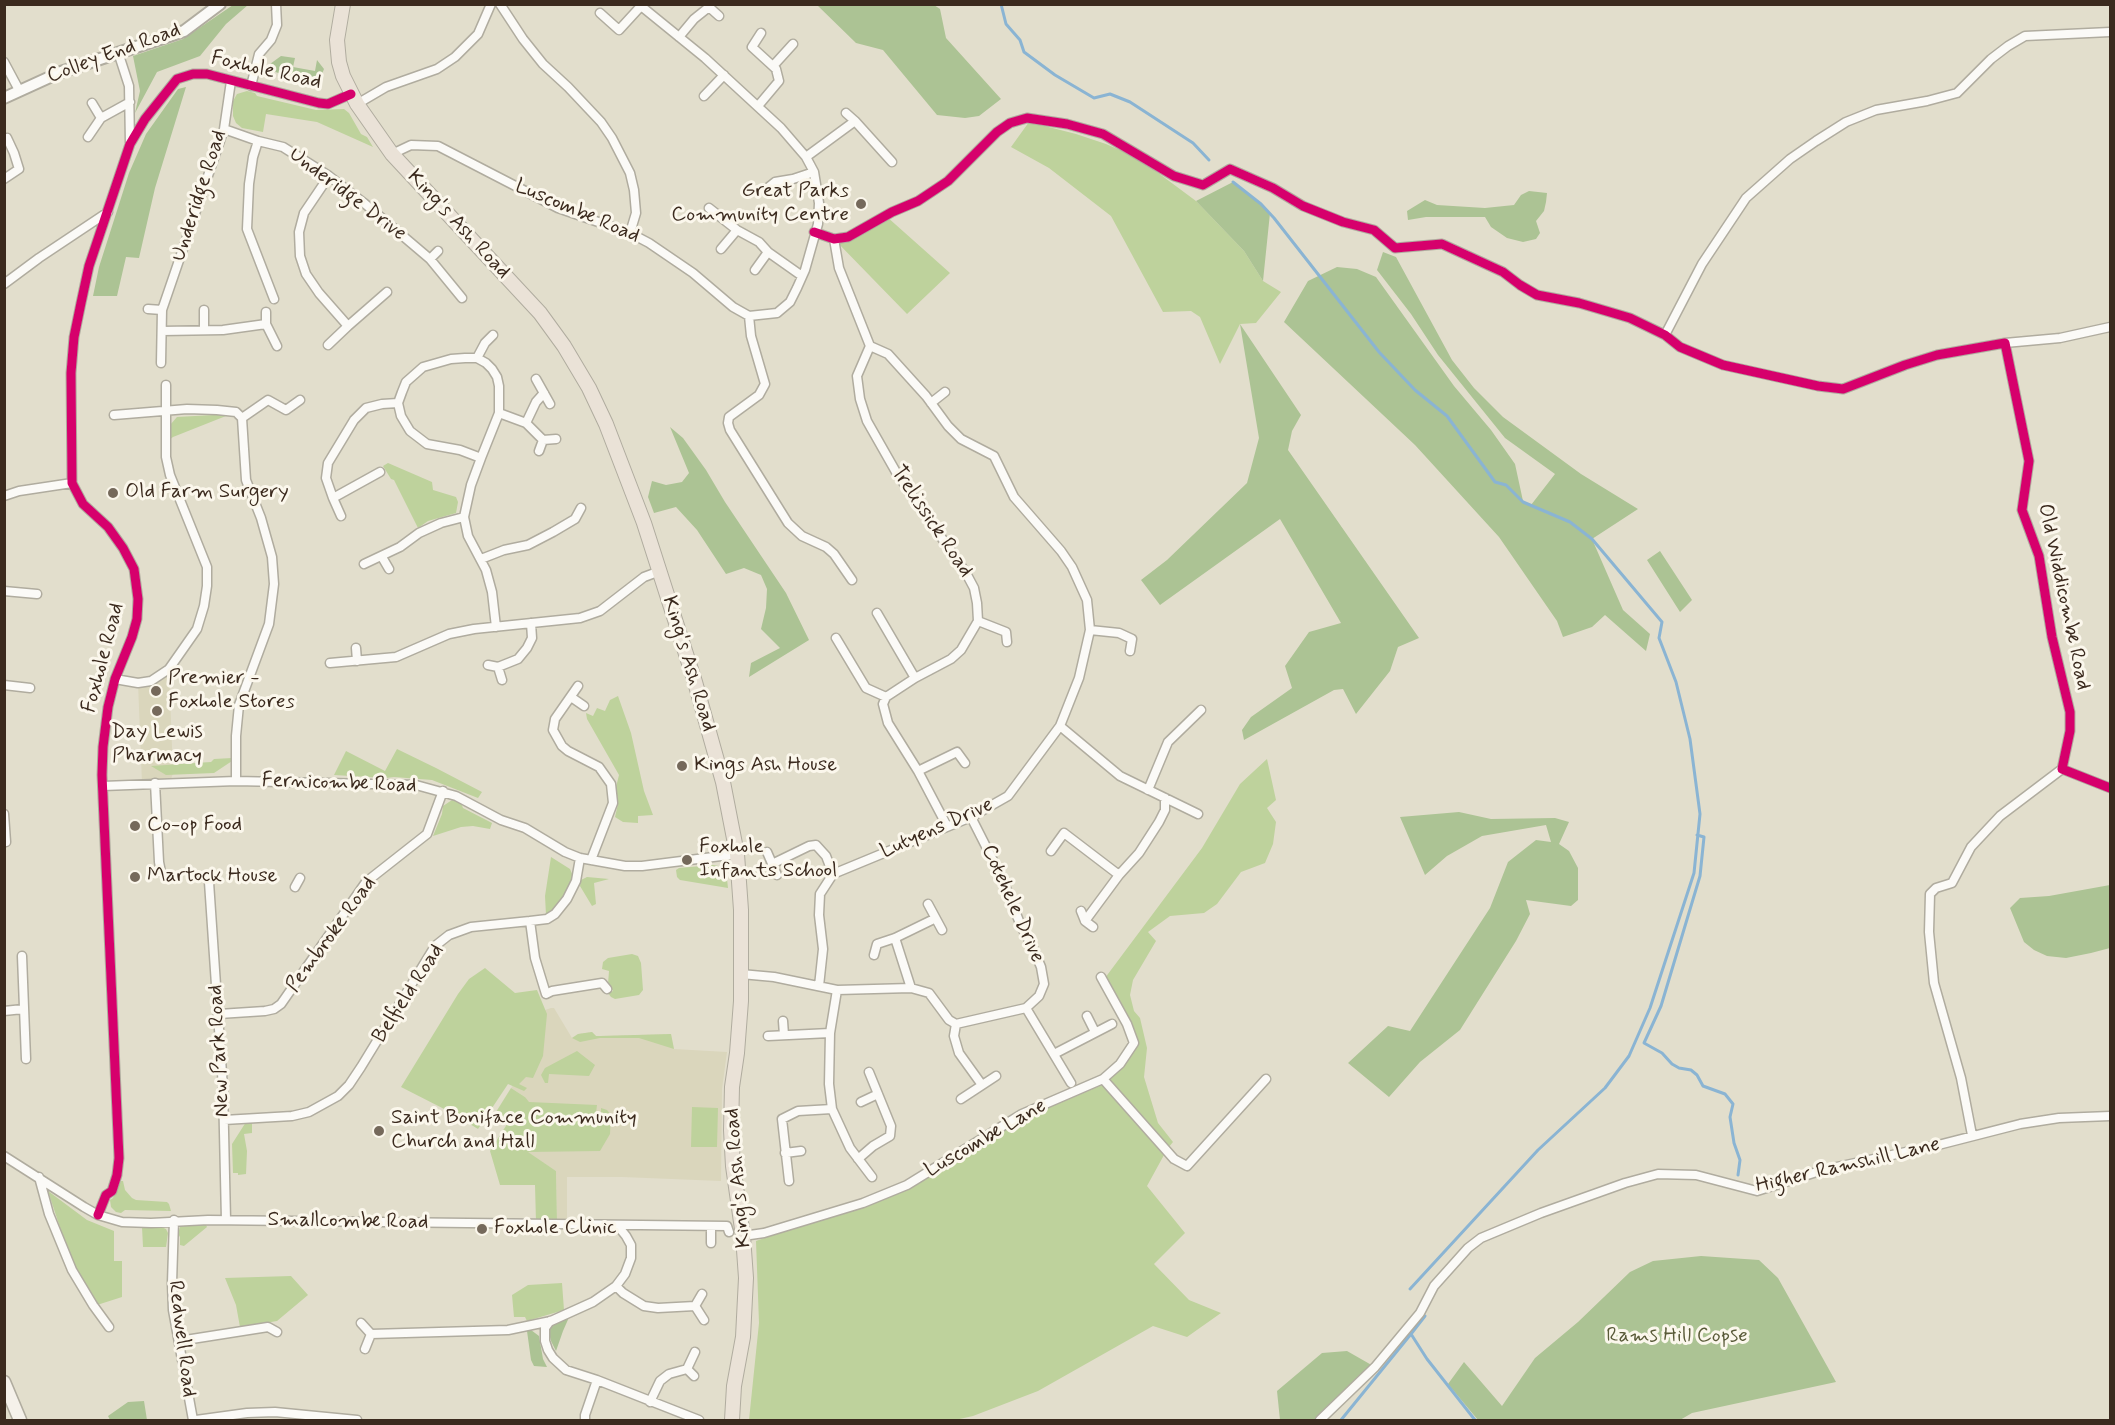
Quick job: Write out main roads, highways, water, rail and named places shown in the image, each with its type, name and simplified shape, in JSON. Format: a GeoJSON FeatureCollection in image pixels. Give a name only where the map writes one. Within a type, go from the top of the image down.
{"type":"FeatureCollection","features":[{"type":"Feature","properties":{"kind":"highway","name":"King's Ash Road"},"geometry":{"type":"LineString","coordinates":[[343,4],[338,40],[339,62],[354,99],[393,154],[540,313],[564,346],[589,388],[606,424],[660,571],[723,782],[737,854],[741,910],[741,974],[731,1130],[736,1234],[746,1278],[743,1337],[734,1386],[732,1420]]}},
{"type":"Feature","properties":{"kind":"main road"},"geometry":{"type":"LineString","coordinates":[[4,1382],[20,1420]]}},
{"type":"Feature","properties":{"kind":"waterway"},"geometry":{"type":"LineString","coordinates":[[1001,4],[1006,24],[1020,40],[1024,52],[1055,75],[1094,98],[1110,94],[1130,102],[1193,143],[1209,160]]}},
{"type":"Feature","properties":{"kind":"waterway"},"geometry":{"type":"LineString","coordinates":[[1233,182],[1261,204],[1274,218],[1379,352],[1415,390],[1447,416],[1495,482],[1506,485],[1523,502],[1570,522],[1592,539],[1662,622],[1659,638],[1676,682],[1690,739],[1700,814],[1694,873],[1650,1008],[1629,1056],[1605,1088],[1538,1150],[1410,1289]]}},
{"type":"Feature","properties":{"kind":"waterway"},"geometry":{"type":"LineString","coordinates":[[1697,835],[1704,837],[1700,876],[1661,1006],[1644,1043],[1662,1053],[1672,1064],[1691,1070],[1703,1086],[1725,1094],[1733,1104],[1730,1117],[1734,1143],[1740,1160],[1738,1175]]}},
{"type":"Feature","properties":{"kind":"waterway"},"geometry":{"type":"LineString","coordinates":[[1425,1316],[1411,1334],[1427,1359],[1475,1420]]}},
{"type":"Feature","properties":{"kind":"waterway"},"geometry":{"type":"LineString","coordinates":[[1341,1420],[1411,1334]]}},
{"type":"Feature","properties":{"kind":"place","name":"Great Parks Community Centre"},"geometry":{"type":"Point","coordinates":[861,204]}},
{"type":"Feature","properties":{"kind":"place","name":"Old Farm Surgery"},"geometry":{"type":"Point","coordinates":[113,493]}},
{"type":"Feature","properties":{"kind":"place","name":"Premier - Foxhole Stores"},"geometry":{"type":"Point","coordinates":[156,691]}},
{"type":"Feature","properties":{"kind":"place","name":"Day Lewis Pharmacy"},"geometry":{"type":"Point","coordinates":[157,711]}},
{"type":"Feature","properties":{"kind":"place","name":"Kings Ash House"},"geometry":{"type":"Point","coordinates":[682,766]}},
{"type":"Feature","properties":{"kind":"place","name":"Co-op Food"},"geometry":{"type":"Point","coordinates":[135,826]}},
{"type":"Feature","properties":{"kind":"place","name":"Foxhole Infants School"},"geometry":{"type":"Point","coordinates":[687,860]}},
{"type":"Feature","properties":{"kind":"place","name":"Martock House"},"geometry":{"type":"Point","coordinates":[135,877]}},
{"type":"Feature","properties":{"kind":"place","name":"Saint Boniface Community Church and Hall"},"geometry":{"type":"Point","coordinates":[379,1131]}},
{"type":"Feature","properties":{"kind":"place","name":"Foxhole Clinic"},"geometry":{"type":"Point","coordinates":[482,1229]}},
{"type":"Feature","properties":{"kind":"park label","name":"Rams Hill Copse"},"geometry":{"type":"Point","coordinates":[1677,1337]}}]}
